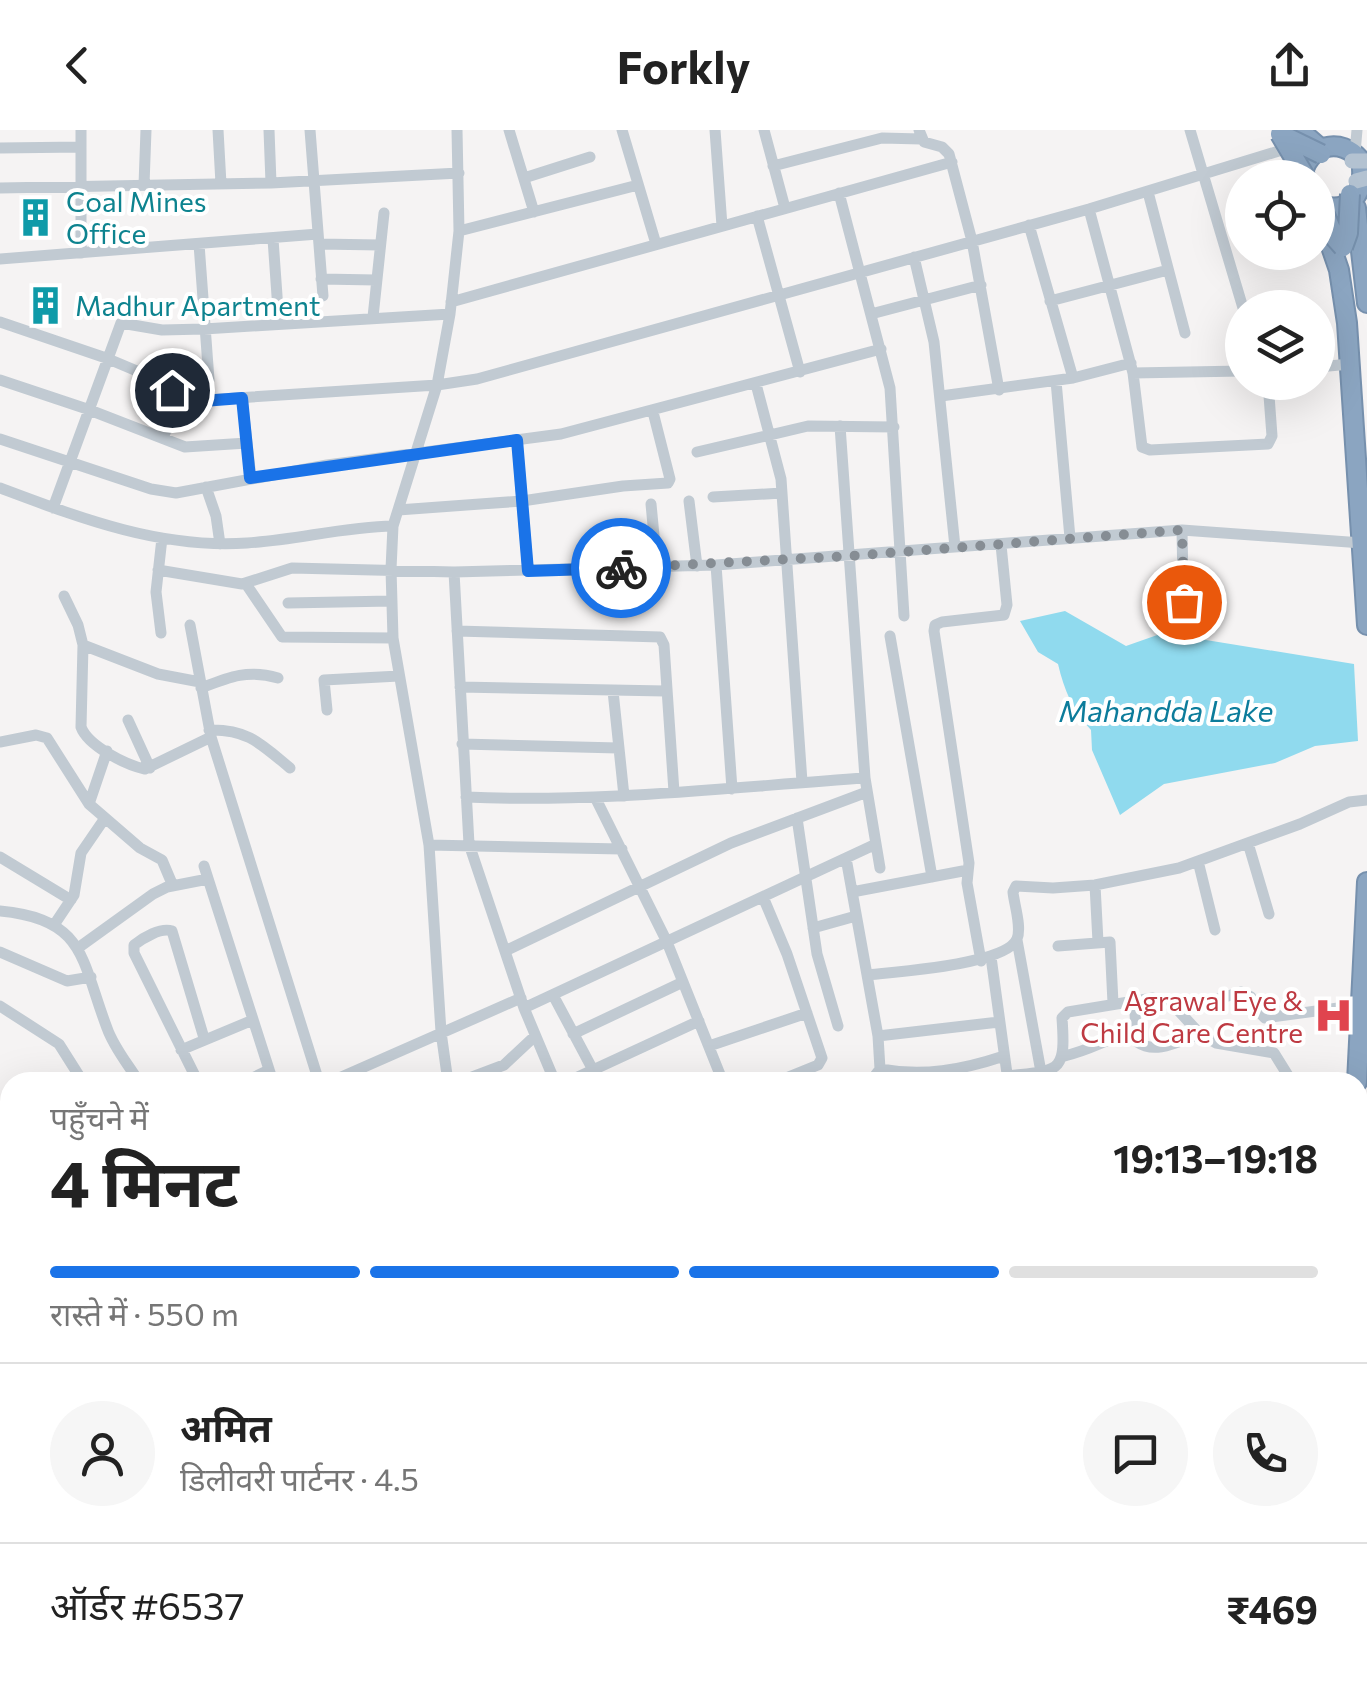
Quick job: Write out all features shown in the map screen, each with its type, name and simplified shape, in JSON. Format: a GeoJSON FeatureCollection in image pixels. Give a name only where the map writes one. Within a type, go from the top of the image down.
{"type":"FeatureCollection","features":[{"type":"Feature","properties":{"kind":"highway"},"geometry":{"type":"LineString","coordinates":[[1299,130],[1320,151]]}},
{"type":"Feature","properties":{"kind":"highway"},"geometry":{"type":"LineString","coordinates":[[1277,136],[1320,151],[1360,158],[1356,227],[1367,303]]}},
{"type":"Feature","properties":{"kind":"highway"},"geometry":{"type":"LineString","coordinates":[[1277,136],[1292,160]]}},
{"type":"Feature","properties":{"kind":"highway"},"geometry":{"type":"LineString","coordinates":[[1313,160],[1320,151]]}},
{"type":"Feature","properties":{"kind":"highway"},"geometry":{"type":"LineString","coordinates":[[1335,202],[1360,186]]}},
{"type":"Feature","properties":{"kind":"highway"},"geometry":{"type":"LineString","coordinates":[[1360,186],[1343,247],[1351,294],[1367,506]]}},
{"type":"Feature","properties":{"kind":"highway"},"geometry":{"type":"LineString","coordinates":[[1335,238],[1343,247]]}},
{"type":"Feature","properties":{"kind":"highway"},"geometry":{"type":"LineString","coordinates":[[1335,260],[1343,288],[1350,364],[1367,625]]}},
{"type":"Feature","properties":{"kind":"highway"},"geometry":{"type":"LineString","coordinates":[[1358,1072],[1367,882]]}},
{"type":"Feature","properties":{"kind":"street"},"geometry":{"type":"LineString","coordinates":[[81,130],[81,252]]}},
{"type":"Feature","properties":{"kind":"street"},"geometry":{"type":"LineString","coordinates":[[144,185],[146,130]]}},
{"type":"Feature","properties":{"kind":"street"},"geometry":{"type":"LineString","coordinates":[[218,130],[221,184]]}},
{"type":"Feature","properties":{"kind":"street"},"geometry":{"type":"LineString","coordinates":[[269,130],[271,183]]}},
{"type":"Feature","properties":{"kind":"street"},"geometry":{"type":"LineString","coordinates":[[310,130],[322,296]]}},
{"type":"Feature","properties":{"kind":"street"},"geometry":{"type":"LineString","coordinates":[[446,1072],[440,1032],[429,844],[393,638],[391,569],[393,526],[436,385],[451,308],[459,231],[456,130]]}},
{"type":"Feature","properties":{"kind":"street"},"geometry":{"type":"LineString","coordinates":[[509,130],[534,212]]}},
{"type":"Feature","properties":{"kind":"street"},"geometry":{"type":"LineString","coordinates":[[622,130],[656,244]]}},
{"type":"Feature","properties":{"kind":"street"},"geometry":{"type":"LineString","coordinates":[[715,130],[722,226]]}},
{"type":"Feature","properties":{"kind":"street"},"geometry":{"type":"LineString","coordinates":[[764,130],[784,208]]}},
{"type":"Feature","properties":{"kind":"street"},"geometry":{"type":"LineString","coordinates":[[1190,130],[1238,290]]}},
{"type":"Feature","properties":{"kind":"street"},"geometry":{"type":"LineString","coordinates":[[1357,130],[1360,158]]}},
{"type":"Feature","properties":{"kind":"street"},"geometry":{"type":"LineString","coordinates":[[773,166],[882,138],[920,134],[946,150],[972,241],[999,390]]}},
{"type":"Feature","properties":{"kind":"street"},"geometry":{"type":"LineString","coordinates":[[0,322],[106,358],[162,382],[180,396],[200,402],[436,385],[477,379],[1203,177],[1277,136]]}},
{"type":"Feature","properties":{"kind":"street"},"geometry":{"type":"LineString","coordinates":[[0,148],[80,146]]}},
{"type":"Feature","properties":{"kind":"street"},"geometry":{"type":"LineString","coordinates":[[524,178],[590,157]]}},
{"type":"Feature","properties":{"kind":"street"},"geometry":{"type":"LineString","coordinates":[[53,508],[106,358],[119,327],[126,322],[162,330],[204,329],[451,308],[656,244],[952,162]]}},
{"type":"Feature","properties":{"kind":"street"},"geometry":{"type":"LineString","coordinates":[[0,188],[271,183],[459,172]]}},
{"type":"Feature","properties":{"kind":"street"},"geometry":{"type":"LineString","coordinates":[[459,231],[638,185]]}},
{"type":"Feature","properties":{"kind":"street"},"geometry":{"type":"LineString","coordinates":[[1148,192],[1184,333]]}},
{"type":"Feature","properties":{"kind":"street"},"geometry":{"type":"LineString","coordinates":[[839,193],[890,388],[904,616]]}},
{"type":"Feature","properties":{"kind":"street"},"geometry":{"type":"LineString","coordinates":[[1089,210],[1132,368],[1142,446],[1150,450],[1268,444],[1272,436],[1269,400]]}},
{"type":"Feature","properties":{"kind":"street"},"geometry":{"type":"LineString","coordinates":[[373,317],[384,213]]}},
{"type":"Feature","properties":{"kind":"street"},"geometry":{"type":"LineString","coordinates":[[757,216],[800,372]]}},
{"type":"Feature","properties":{"kind":"street"},"geometry":{"type":"LineString","coordinates":[[1029,225],[1073,378]]}},
{"type":"Feature","properties":{"kind":"street"},"geometry":{"type":"LineString","coordinates":[[272,239],[279,324]]}},
{"type":"Feature","properties":{"kind":"street"},"geometry":{"type":"LineString","coordinates":[[0,259],[272,239],[319,239],[380,246]]}},
{"type":"Feature","properties":{"kind":"street"},"geometry":{"type":"LineString","coordinates":[[199,244],[209,380]]}},
{"type":"Feature","properties":{"kind":"street"},"geometry":{"type":"LineString","coordinates":[[914,257],[941,396],[956,547]]}},
{"type":"Feature","properties":{"kind":"street"},"geometry":{"type":"LineString","coordinates":[[1050,301],[1168,270]]}},
{"type":"Feature","properties":{"kind":"street"},"geometry":{"type":"LineString","coordinates":[[321,279],[376,280]]}},
{"type":"Feature","properties":{"kind":"street"},"geometry":{"type":"LineString","coordinates":[[871,314],[981,285]]}},
{"type":"Feature","properties":{"kind":"street"},"geometry":{"type":"LineString","coordinates":[[0,439],[176,494],[250,478],[561,434],[881,349]]}},
{"type":"Feature","properties":{"kind":"street"},"geometry":{"type":"LineString","coordinates":[[1335,365],[1350,364]]}},
{"type":"Feature","properties":{"kind":"street"},"geometry":{"type":"LineString","coordinates":[[941,396],[1132,368],[1225,371]]}},
{"type":"Feature","properties":{"kind":"street"},"geometry":{"type":"LineString","coordinates":[[0,380],[197,448],[247,443]]}},
{"type":"Feature","properties":{"kind":"street"},"geometry":{"type":"LineString","coordinates":[[1056,381],[1070,538]]}},
{"type":"Feature","properties":{"kind":"street"},"geometry":{"type":"LineString","coordinates":[[756,384],[782,494],[802,782]]}},
{"type":"Feature","properties":{"kind":"street"},"geometry":{"type":"LineString","coordinates":[[163,438],[180,396]]}},
{"type":"Feature","properties":{"kind":"street"},"geometry":{"type":"LineString","coordinates":[[242,398],[250,478]]}},
{"type":"Feature","properties":{"kind":"street"},"geometry":{"type":"LineString","coordinates":[[398,510],[522,501],[668,483],[653,412]]}},
{"type":"Feature","properties":{"kind":"street"},"geometry":{"type":"LineString","coordinates":[[698,452],[808,426],[894,427]]}},
{"type":"Feature","properties":{"kind":"street"},"geometry":{"type":"LineString","coordinates":[[840,426],[865,778],[880,868]]}},
{"type":"Feature","properties":{"kind":"street"},"geometry":{"type":"LineString","coordinates":[[517,440],[528,571]]}},
{"type":"Feature","properties":{"kind":"street"},"geometry":{"type":"LineString","coordinates":[[0,488],[109,528],[220,544],[349,527],[393,526]]}},
{"type":"Feature","properties":{"kind":"street"},"geometry":{"type":"LineString","coordinates":[[206,488],[220,544]]}},
{"type":"Feature","properties":{"kind":"street"},"geometry":{"type":"LineString","coordinates":[[712,497],[782,494]]}},
{"type":"Feature","properties":{"kind":"street"},"geometry":{"type":"LineString","coordinates":[[688,501],[697,566]]}},
{"type":"Feature","properties":{"kind":"street"},"geometry":{"type":"LineString","coordinates":[[651,504],[657,567]]}},
{"type":"Feature","properties":{"kind":"street"},"geometry":{"type":"LineString","coordinates":[[1182,530],[1184,638]]}},
{"type":"Feature","properties":{"kind":"street"},"geometry":{"type":"LineString","coordinates":[[158,570],[222,584],[246,584],[284,569],[454,572],[697,566],[1182,530],[1362,543]]}},
{"type":"Feature","properties":{"kind":"street"},"geometry":{"type":"LineString","coordinates":[[161,633],[156,592],[162,538]]}},
{"type":"Feature","properties":{"kind":"street"},"geometry":{"type":"LineString","coordinates":[[1002,545],[1006,611],[999,617],[942,622],[934,630],[967,883],[1007,1072]]}},
{"type":"Feature","properties":{"kind":"street"},"geometry":{"type":"LineString","coordinates":[[716,565],[732,790]]}},
{"type":"Feature","properties":{"kind":"street"},"geometry":{"type":"LineString","coordinates":[[454,572],[469,844],[551,1072]]}},
{"type":"Feature","properties":{"kind":"street"},"geometry":{"type":"LineString","coordinates":[[246,584],[282,638],[393,638]]}},
{"type":"Feature","properties":{"kind":"street"},"geometry":{"type":"LineString","coordinates":[[64,596],[83,645],[82,732],[140,769],[150,768],[210,734],[238,731],[256,740],[290,768]]}},
{"type":"Feature","properties":{"kind":"street"},"geometry":{"type":"LineString","coordinates":[[288,603],[391,601]]}},
{"type":"Feature","properties":{"kind":"street"},"geometry":{"type":"LineString","coordinates":[[190,625],[210,734],[316,1072]]}},
{"type":"Feature","properties":{"kind":"street"},"geometry":{"type":"LineString","coordinates":[[457,631],[656,635],[664,645],[674,792]]}},
{"type":"Feature","properties":{"kind":"street"},"geometry":{"type":"LineString","coordinates":[[890,636],[932,877]]}},
{"type":"Feature","properties":{"kind":"street"},"geometry":{"type":"LineString","coordinates":[[83,645],[158,674],[200,685],[240,673],[259,672],[278,678]]}},
{"type":"Feature","properties":{"kind":"street"},"geometry":{"type":"LineString","coordinates":[[327,710],[324,680],[399,676]]}},
{"type":"Feature","properties":{"kind":"street"},"geometry":{"type":"LineString","coordinates":[[460,687],[665,690]]}},
{"type":"Feature","properties":{"kind":"street"},"geometry":{"type":"LineString","coordinates":[[613,691],[624,796]]}},
{"type":"Feature","properties":{"kind":"street"},"geometry":{"type":"LineString","coordinates":[[128,720],[150,768]]}},
{"type":"Feature","properties":{"kind":"street"},"geometry":{"type":"LineString","coordinates":[[0,742],[36,735],[47,738],[89,804],[140,848],[162,860],[173,886]]}},
{"type":"Feature","properties":{"kind":"street"},"geometry":{"type":"LineString","coordinates":[[462,744],[618,748]]}},
{"type":"Feature","properties":{"kind":"street"},"geometry":{"type":"LineString","coordinates":[[89,804],[107,751]]}},
{"type":"Feature","properties":{"kind":"street"},"geometry":{"type":"LineString","coordinates":[[466,796],[540,800],[865,778]]}},
{"type":"Feature","properties":{"kind":"street"},"geometry":{"type":"LineString","coordinates":[[505,951],[731,843],[867,792]]}},
{"type":"Feature","properties":{"kind":"street"},"geometry":{"type":"LineString","coordinates":[[595,797],[667,942],[719,1072]]}},
{"type":"Feature","properties":{"kind":"street"},"geometry":{"type":"LineString","coordinates":[[1286,1072],[1274,1053],[1225,1047],[1200,1034],[1179,1011],[1153,998],[1065,1014],[1064,1056],[1057,1066],[1041,1072],[1017,940],[1013,892],[1016,886],[1095,885],[1198,861],[1349,802],[1367,800]]}},
{"type":"Feature","properties":{"kind":"street"},"geometry":{"type":"LineString","coordinates":[[54,925],[71,900],[81,854],[104,818]]}},
{"type":"Feature","properties":{"kind":"street"},"geometry":{"type":"LineString","coordinates":[[797,818],[819,964],[838,1026]]}},
{"type":"Feature","properties":{"kind":"street"},"geometry":{"type":"LineString","coordinates":[[1248,843],[1269,914]]}},
{"type":"Feature","properties":{"kind":"street"},"geometry":{"type":"LineString","coordinates":[[429,844],[622,849]]}},
{"type":"Feature","properties":{"kind":"street"},"geometry":{"type":"LineString","coordinates":[[352,1072],[440,1032],[553,995],[876,844]]}},
{"type":"Feature","properties":{"kind":"street"},"geometry":{"type":"LineString","coordinates":[[0,857],[71,900]]}},
{"type":"Feature","properties":{"kind":"street"},"geometry":{"type":"LineString","coordinates":[[846,858],[878,1036],[878,1072]]}},
{"type":"Feature","properties":{"kind":"street"},"geometry":{"type":"LineString","coordinates":[[1198,861],[1215,930]]}},
{"type":"Feature","properties":{"kind":"street"},"geometry":{"type":"LineString","coordinates":[[204,866],[270,1072]]}},
{"type":"Feature","properties":{"kind":"street"},"geometry":{"type":"LineString","coordinates":[[852,892],[968,870]]}},
{"type":"Feature","properties":{"kind":"street"},"geometry":{"type":"LineString","coordinates":[[78,948],[140,901],[173,886],[208,879]]}},
{"type":"Feature","properties":{"kind":"street"},"geometry":{"type":"LineString","coordinates":[[1095,885],[1098,942]]}},
{"type":"Feature","properties":{"kind":"street"},"geometry":{"type":"LineString","coordinates":[[764,896],[822,1060],[797,1072]]}},
{"type":"Feature","properties":{"kind":"street"},"geometry":{"type":"LineString","coordinates":[[0,912],[24,914],[54,925],[78,948],[107,1030],[129,1072]]}},
{"type":"Feature","properties":{"kind":"street"},"geometry":{"type":"LineString","coordinates":[[813,928],[856,916]]}},
{"type":"Feature","properties":{"kind":"street"},"geometry":{"type":"LineString","coordinates":[[193,1072],[133,948],[138,941],[164,929],[172,931],[204,1038]]}},
{"type":"Feature","properties":{"kind":"street"},"geometry":{"type":"LineString","coordinates":[[867,975],[986,959],[1017,940]]}},
{"type":"Feature","properties":{"kind":"street"},"geometry":{"type":"LineString","coordinates":[[1058,946],[1112,944],[1112,1003]]}},
{"type":"Feature","properties":{"kind":"street"},"geometry":{"type":"LineString","coordinates":[[0,952],[66,981],[90,977]]}},
{"type":"Feature","properties":{"kind":"street"},"geometry":{"type":"LineString","coordinates":[[574,1034],[683,982]]}},
{"type":"Feature","properties":{"kind":"street"},"geometry":{"type":"LineString","coordinates":[[1179,1011],[1241,992],[1252,997],[1256,1010],[1265,1018],[1360,1005]]}},
{"type":"Feature","properties":{"kind":"street"},"geometry":{"type":"LineString","coordinates":[[553,995],[593,1070]]}},
{"type":"Feature","properties":{"kind":"street"},"geometry":{"type":"LineString","coordinates":[[1134,1000],[1140,1044],[1153,1048],[1200,1034]]}},
{"type":"Feature","properties":{"kind":"street"},"geometry":{"type":"LineString","coordinates":[[0,1006],[58,1044],[75,1072]]}},
{"type":"Feature","properties":{"kind":"street"},"geometry":{"type":"LineString","coordinates":[[708,1046],[807,1013]]}},
{"type":"Feature","properties":{"kind":"street"},"geometry":{"type":"LineString","coordinates":[[181,1050],[254,1020]]}},
{"type":"Feature","properties":{"kind":"street"},"geometry":{"type":"LineString","coordinates":[[589,1072],[699,1022]]}},
{"type":"Feature","properties":{"kind":"street"},"geometry":{"type":"LineString","coordinates":[[878,1036],[999,1022]]}},
{"type":"Feature","properties":{"kind":"street"},"geometry":{"type":"LineString","coordinates":[[1064,1056],[1095,1049],[1112,1037],[1136,1031]]}},
{"type":"Feature","properties":{"kind":"street"},"geometry":{"type":"LineString","coordinates":[[485,1072],[504,1065],[535,1036]]}},
{"type":"Feature","properties":{"kind":"street"},"geometry":{"type":"LineString","coordinates":[[943,1072],[1004,1056]]}},
{"type":"Feature","properties":{"kind":"street"},"geometry":{"type":"LineString","coordinates":[[968,1068],[969,1072]]}},
{"type":"Feature","properties":{"kind":"street"},"geometry":{"type":"LineString","coordinates":[[880,1069],[888,1072]]}},
{"type":"Feature","properties":{"kind":"water","name":"Mahandda Lake"},"geometry":{"type":"Polygon","coordinates":[[[1065,611],[1126,646],[1163,633],[1354,664],[1358,741],[1315,746],[1275,763],[1164,784],[1120,815],[1092,750],[1091,730],[1070,700],[1058,664],[1038,652],[1020,621],[1065,611]]]}},
{"type":"Feature","properties":{"kind":"way so far"},"geometry":{"type":"LineString","coordinates":[[621,568],[850,556],[1182,530],[1184,602]]}},
{"type":"Feature","properties":{"kind":"place","name":"Coal Mines Office"},"geometry":{"type":"Point","coordinates":[36,217]}},
{"type":"Feature","properties":{"kind":"place","name":"Madhur Apartment"},"geometry":{"type":"Point","coordinates":[45,305]}},
{"type":"Feature","properties":{"kind":"place","name":"Agrawal Eye & Child Care Centre"},"geometry":{"type":"Point","coordinates":[1333,1016]}},
{"type":"Feature","properties":{"kind":"route"},"geometry":{"type":"LineString","coordinates":[[172,390],[190,402],[242,398],[250,478],[517,440],[528,571],[621,568]]}}]}
